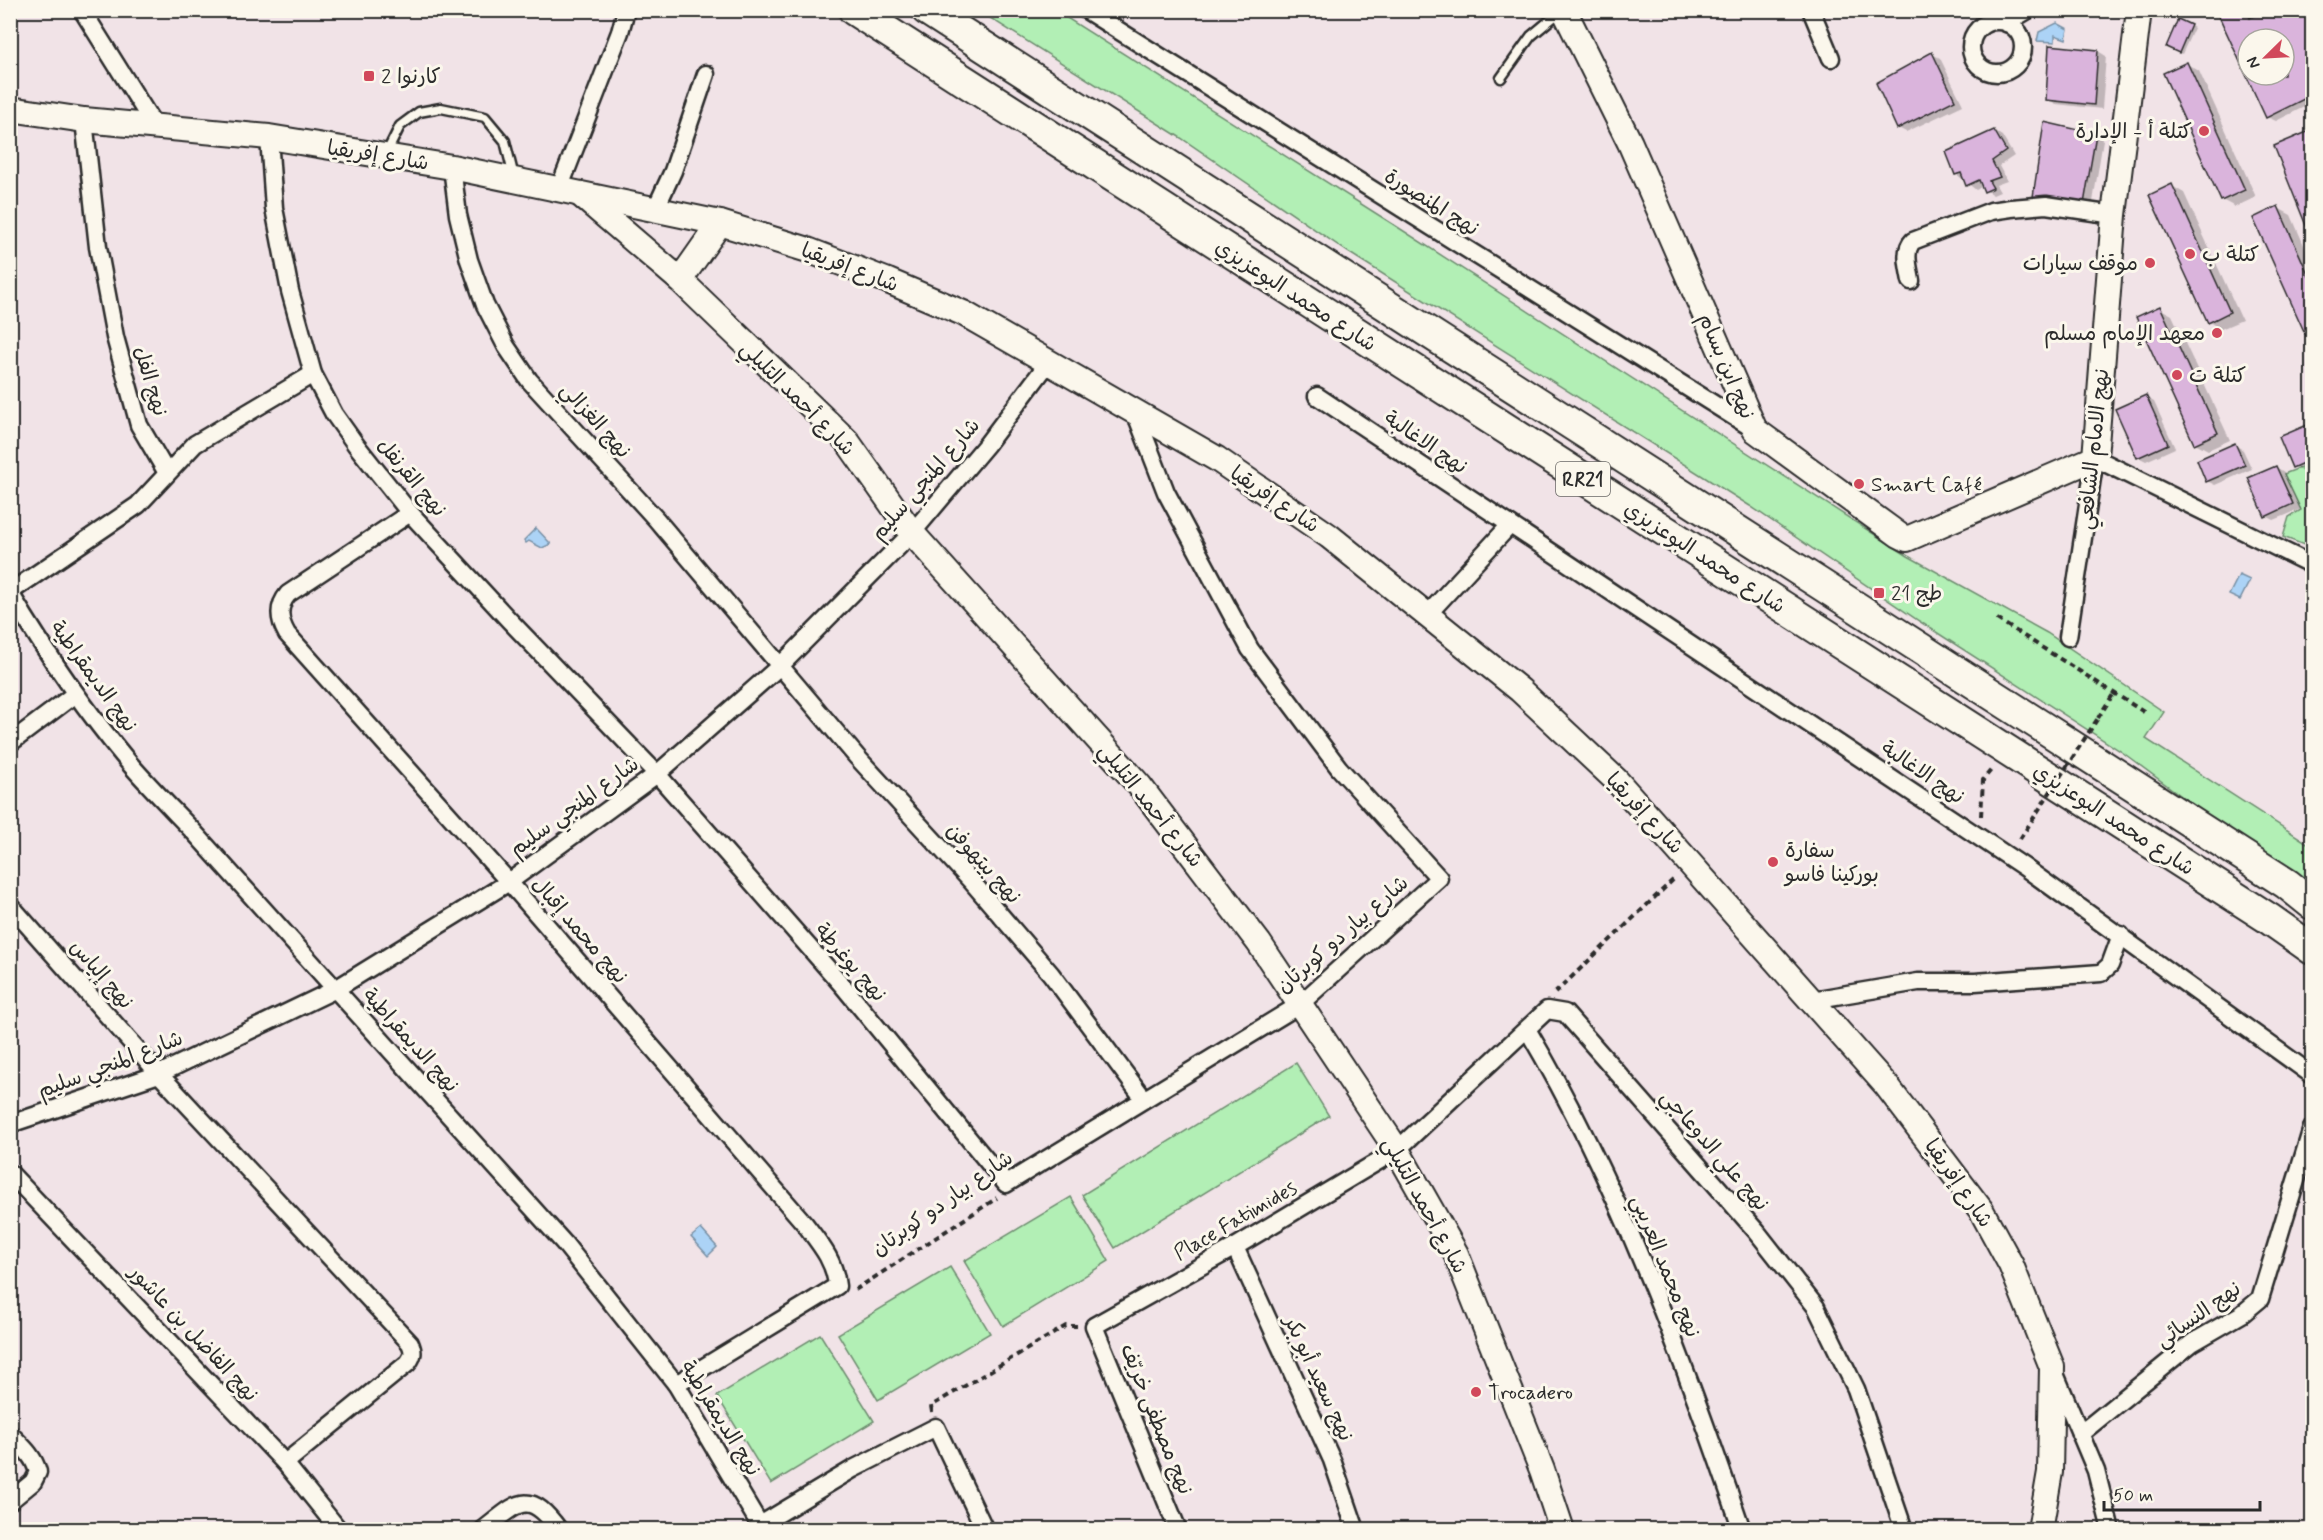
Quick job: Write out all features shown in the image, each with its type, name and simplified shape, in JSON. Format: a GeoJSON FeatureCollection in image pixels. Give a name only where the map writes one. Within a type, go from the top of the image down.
{"type":"FeatureCollection","features":[{"type":"Feature","properties":{"kind":"highway","name":"شارع محمد البوعزيزي"},"geometry":{"type":"LineString","coordinates":[[854,10],[2313,949]]}},
{"type":"Feature","properties":{"kind":"highway","name":"شارع محمد البوعزيزي"},"geometry":{"type":"LineString","coordinates":[[927,10],[2300,890],[2313,904]]}},
{"type":"Feature","properties":{"kind":"highway"},"geometry":{"type":"LineString","coordinates":[[2268,918],[2299,955],[2313,966]]}},
{"type":"Feature","properties":{"kind":"street"},"geometry":{"type":"LineString","coordinates":[[82,10],[154,125]]}},
{"type":"Feature","properties":{"kind":"street"},"geometry":{"type":"LineString","coordinates":[[570,192],[626,10]]}},
{"type":"Feature","properties":{"kind":"street","name":"نهج المنصورة"},"geometry":{"type":"LineString","coordinates":[[1086,10],[1755,430]]}},
{"type":"Feature","properties":{"kind":"street","name":"نهج ابن بسام"},"geometry":{"type":"LineString","coordinates":[[1563,10],[1630,143],[1755,430],[1907,539],[2095,458]]}},
{"type":"Feature","properties":{"kind":"street"},"geometry":{"type":"LineString","coordinates":[[1811,10],[1831,58]]}},
{"type":"Feature","properties":{"kind":"street"},"geometry":{"type":"LineString","coordinates":[[2006,23],[2028,10]]}},
{"type":"Feature","properties":{"kind":"street","name":"نهج الامام الشافعي"},"geometry":{"type":"LineString","coordinates":[[2068,637],[2095,458],[2114,214],[2139,10]]}},
{"type":"Feature","properties":{"kind":"street"},"geometry":{"type":"LineString","coordinates":[[655,210],[674,171],[706,74]]}},
{"type":"Feature","properties":{"kind":"street","name":"شارع إفريقيا"},"geometry":{"type":"LineString","coordinates":[[10,109],[84,120],[269,137],[452,167],[720,223],[806,249],[963,313],[1217,459],[1272,496],[1329,536],[1428,614],[1520,690],[1616,780],[1886,1085],[1981,1210],[2011,1265],[2052,1367],[2050,1472],[2040,1530]]}},
{"type":"Feature","properties":{"kind":"street","name":"نهج الفل"},"geometry":{"type":"LineString","coordinates":[[84,120],[98,247],[115,337],[139,424],[167,473]]}},
{"type":"Feature","properties":{"kind":"street","name":"نهج القرنفل"},"geometry":{"type":"LineString","coordinates":[[269,137],[274,208],[290,291],[314,374],[334,414],[356,446],[410,513],[657,774]]}},
{"type":"Feature","properties":{"kind":"street","name":"نهج الغزالي"},"geometry":{"type":"LineString","coordinates":[[452,167],[458,215],[469,260],[485,305],[506,346],[529,380],[656,519],[780,666]]}},
{"type":"Feature","properties":{"kind":"street","name":"شارع أحمد التليلي"},"geometry":{"type":"LineString","coordinates":[[570,192],[680,280],[847,441],[912,533],[1139,784],[1259,943],[1397,1150],[1456,1254],[1542,1470],[1562,1530]]}},
{"type":"Feature","properties":{"kind":"street"},"geometry":{"type":"LineString","coordinates":[[1911,280],[1907,252],[1912,241],[1991,211],[2046,205],[2114,214]]}},
{"type":"Feature","properties":{"kind":"street"},"geometry":{"type":"LineString","coordinates":[[680,280],[720,223]]}},
{"type":"Feature","properties":{"kind":"street","name":"شارع المنجي سليم"},"geometry":{"type":"LineString","coordinates":[[10,1124],[159,1074],[334,990],[509,882],[657,774],[780,666],[912,533],[987,444],[1048,363]]}},
{"type":"Feature","properties":{"kind":"street"},"geometry":{"type":"LineString","coordinates":[[10,592],[138,505],[195,444],[314,374]]}},
{"type":"Feature","properties":{"kind":"street","name":"نهج الاغالبة"},"geometry":{"type":"LineString","coordinates":[[1317,396],[1981,837],[2121,935],[2308,1072]]}},
{"type":"Feature","properties":{"kind":"street","name":"شارع بيار دو كوبرتان"},"geometry":{"type":"LineString","coordinates":[[1006,1184],[1299,1005],[1439,878],[1339,768],[1250,649],[1166,492],[1135,412]]}},
{"type":"Feature","properties":{"kind":"street"},"geometry":{"type":"LineString","coordinates":[[2095,458],[2313,565]]}},
{"type":"Feature","properties":{"kind":"street","name":"نهج محمد إقبال"},"geometry":{"type":"LineString","coordinates":[[410,513],[288,594],[279,610],[280,623],[287,634],[509,882],[805,1224],[827,1254],[836,1272],[837,1286]]}},
{"type":"Feature","properties":{"kind":"street"},"geometry":{"type":"LineString","coordinates":[[1428,614],[1510,525]]}},
{"type":"Feature","properties":{"kind":"street","name":"نهج الديمقراطية"},"geometry":{"type":"LineString","coordinates":[[10,592],[75,694],[130,764],[564,1243],[676,1384],[762,1527]]}},
{"type":"Feature","properties":{"kind":"street","name":"نهج بيتهوفن"},"geometry":{"type":"LineString","coordinates":[[780,666],[857,757],[972,882],[1051,975],[1144,1099]]}},
{"type":"Feature","properties":{"kind":"street"},"geometry":{"type":"LineString","coordinates":[[10,743],[75,694]]}},
{"type":"Feature","properties":{"kind":"street","name":"نهج يوغرطة"},"geometry":{"type":"LineString","coordinates":[[657,774],[843,986],[1006,1184]]}},
{"type":"Feature","properties":{"kind":"street","name":"نهج إلياس"},"geometry":{"type":"LineString","coordinates":[[10,905],[159,1074],[410,1343],[413,1350],[408,1363],[285,1462]]}},
{"type":"Feature","properties":{"kind":"street"},"geometry":{"type":"LineString","coordinates":[[1812,1000],[1917,982],[1975,982],[2101,973],[2110,965],[2121,935]]}},
{"type":"Feature","properties":{"kind":"street"},"geometry":{"type":"LineString","coordinates":[[1397,1150],[1546,1010]]}},
{"type":"Feature","properties":{"kind":"street","name":"نهج علي الدوعاجي"},"geometry":{"type":"LineString","coordinates":[[1546,1010],[1565,1013],[1757,1232],[1816,1307],[1856,1389],[1904,1530]]}},
{"type":"Feature","properties":{"kind":"street","name":"نهج محمد العريبي"},"geometry":{"type":"LineString","coordinates":[[1527,1029],[1579,1123],[1639,1251],[1712,1441],[1743,1530]]}},
{"type":"Feature","properties":{"kind":"street","name":"نهج النسائي"},"geometry":{"type":"LineString","coordinates":[[2080,1434],[2192,1343],[2242,1314],[2260,1299],[2313,1128]]}},
{"type":"Feature","properties":{"kind":"street","name":"Place Fatimides"},"geometry":{"type":"LineString","coordinates":[[1094,1326],[1235,1247],[1397,1150]]}},
{"type":"Feature","properties":{"kind":"street","name":"نهج الفاضل بن عاشور"},"geometry":{"type":"LineString","coordinates":[[10,1173],[285,1462],[339,1530]]}},
{"type":"Feature","properties":{"kind":"street","name":"نهج سعيد أبو بكر"},"geometry":{"type":"LineString","coordinates":[[1235,1247],[1332,1460],[1356,1530]]}},
{"type":"Feature","properties":{"kind":"street"},"geometry":{"type":"LineString","coordinates":[[676,1384],[837,1286]]}},
{"type":"Feature","properties":{"kind":"street","name":"نهج مصطفى خريّف"},"geometry":{"type":"LineString","coordinates":[[1094,1326],[1178,1530]]}},
{"type":"Feature","properties":{"kind":"street"},"geometry":{"type":"LineString","coordinates":[[2052,1367],[2096,1471],[2111,1530]]}},
{"type":"Feature","properties":{"kind":"street"},"geometry":{"type":"LineString","coordinates":[[762,1527],[853,1469],[936,1427],[985,1530]]}},
{"type":"Feature","properties":{"kind":"street"},"geometry":{"type":"LineString","coordinates":[[10,1434],[30,1454],[38,1472],[33,1482],[10,1501]]}},
{"type":"Feature","properties":{"kind":"street"},"geometry":{"type":"LineString","coordinates":[[483,1530],[519,1503],[530,1503],[542,1508],[559,1530]]}},
{"type":"Feature","properties":{"kind":"lane"},"geometry":{"type":"LineString","coordinates":[[1501,78],[1531,36],[1563,10]]}},
{"type":"Feature","properties":{"kind":"lane"},"geometry":{"type":"LineString","coordinates":[[385,156],[400,126],[419,112],[441,108],[485,117],[505,141],[515,180]]}},
{"type":"Feature","properties":{"kind":"path"},"geometry":{"type":"LineString","coordinates":[[1997,619],[2147,714]]}},
{"type":"Feature","properties":{"kind":"path"},"geometry":{"type":"LineString","coordinates":[[2020,839],[2114,693]]}},
{"type":"Feature","properties":{"kind":"path"},"geometry":{"type":"LineString","coordinates":[[1980,815],[1983,780],[2006,750]]}},
{"type":"Feature","properties":{"kind":"path"},"geometry":{"type":"LineString","coordinates":[[1546,1010],[1556,991],[1691,863]]}},
{"type":"Feature","properties":{"kind":"path","name":"شارع بيار دو كوبرتان"},"geometry":{"type":"LineString","coordinates":[[837,1286],[856,1290],[999,1197],[1006,1184]]}},
{"type":"Feature","properties":{"kind":"path"},"geometry":{"type":"LineString","coordinates":[[936,1427],[931,1406],[1066,1326],[1094,1326]]}},
{"type":"Feature","properties":{"kind":"green space"},"geometry":{"type":"Polygon","coordinates":[[[979,11],[1056,11],[1399,228],[1908,556],[2047,633],[2164,712],[2146,739],[2312,846],[2312,893],[2122,752],[1919,621],[1750,506],[1348,252],[1181,138],[979,11]]]}},
{"type":"Feature","properties":{"kind":"green space"},"geometry":{"type":"Polygon","coordinates":[[[2312,463],[2312,548],[2283,537],[2289,517],[2301,510],[2284,474],[2312,463]]]}},
{"type":"Feature","properties":{"kind":"green space"},"geometry":{"type":"Polygon","coordinates":[[[1296,1063],[1329,1116],[1115,1248],[1082,1195],[1296,1063]]]}},
{"type":"Feature","properties":{"kind":"green space"},"geometry":{"type":"Polygon","coordinates":[[[1071,1197],[1109,1261],[1003,1326],[964,1261],[1071,1197]]]}},
{"type":"Feature","properties":{"kind":"green space"},"geometry":{"type":"Polygon","coordinates":[[[950,1267],[990,1333],[878,1400],[838,1334],[950,1267]]]}},
{"type":"Feature","properties":{"kind":"green space"},"geometry":{"type":"Polygon","coordinates":[[[820,1334],[874,1421],[771,1484],[717,1396],[820,1334]]]}},
{"type":"Feature","properties":{"kind":"water"},"geometry":{"type":"Polygon","coordinates":[[[2057,23],[2068,29],[2066,39],[2055,35],[2055,42],[2037,41],[2039,32],[2057,23]]]}},
{"type":"Feature","properties":{"kind":"water"},"geometry":{"type":"Polygon","coordinates":[[[536,528],[551,544],[542,548],[529,541],[526,543],[524,540],[536,528]]]}},
{"type":"Feature","properties":{"kind":"water"},"geometry":{"type":"Polygon","coordinates":[[[2239,575],[2250,580],[2240,600],[2229,595],[2239,575]]]}},
{"type":"Feature","properties":{"kind":"water"},"geometry":{"type":"Polygon","coordinates":[[[701,1229],[717,1247],[708,1256],[691,1237],[701,1229]]]}},
{"type":"Feature","properties":{"kind":"building"},"geometry":{"type":"Polygon","coordinates":[[[2225,10],[2246,10],[2250,18],[2265,10],[2312,10],[2312,95],[2266,118],[2252,87],[2296,87],[2296,27],[2236,27],[2236,53],[2218,14],[2225,10]]]}},
{"type":"Feature","properties":{"kind":"building"},"geometry":{"type":"Polygon","coordinates":[[[2178,19],[2191,25],[2179,53],[2166,47],[2178,19]]]}},
{"type":"Feature","properties":{"kind":"building"},"geometry":{"type":"Polygon","coordinates":[[[2049,45],[2098,50],[2094,105],[2046,100],[2049,45]]]}},
{"type":"Feature","properties":{"kind":"building"},"geometry":{"type":"Polygon","coordinates":[[[1932,52],[1955,100],[1897,129],[1876,83],[1932,52]]]}},
{"type":"Feature","properties":{"kind":"building","name":"كتلة أ - الإدارة"},"geometry":{"type":"Polygon","coordinates":[[[2187,62],[2245,190],[2221,201],[2163,73],[2187,62]]]}},
{"type":"Feature","properties":{"kind":"building"},"geometry":{"type":"Polygon","coordinates":[[[2044,122],[2096,134],[2084,204],[2033,197],[2044,122]]]}},
{"type":"Feature","properties":{"kind":"building"},"geometry":{"type":"Polygon","coordinates":[[[1994,130],[2006,151],[1992,161],[2000,177],[1989,181],[1993,188],[1984,192],[1979,180],[1966,186],[1961,173],[1955,175],[1946,152],[1994,130]]]}},
{"type":"Feature","properties":{"kind":"building"},"geometry":{"type":"Polygon","coordinates":[[[2312,130],[2312,225],[2307,228],[2274,146],[2312,130]]]}},
{"type":"Feature","properties":{"kind":"building","name":"كتلة ب"},"geometry":{"type":"Polygon","coordinates":[[[2172,184],[2230,312],[2208,323],[2149,195],[2172,184]]]}},
{"type":"Feature","properties":{"kind":"building"},"geometry":{"type":"Polygon","coordinates":[[[2278,206],[2312,283],[2312,349],[2253,218],[2278,206]]]}},
{"type":"Feature","properties":{"kind":"building","name":"كتلة ت"},"geometry":{"type":"Polygon","coordinates":[[[2160,306],[2218,433],[2194,444],[2136,317],[2160,306]]]}},
{"type":"Feature","properties":{"kind":"building","name":"كتلة ت"},"geometry":{"type":"Polygon","coordinates":[[[2146,395],[2168,444],[2137,458],[2115,409],[2146,395]]]}},
{"type":"Feature","properties":{"kind":"building"},"geometry":{"type":"Polygon","coordinates":[[[2312,423],[2312,459],[2292,468],[2279,437],[2312,423]]]}},
{"type":"Feature","properties":{"kind":"building","name":"كتلة ت"},"geometry":{"type":"Polygon","coordinates":[[[2235,443],[2245,465],[2206,482],[2197,460],[2235,443]]]}},
{"type":"Feature","properties":{"kind":"building"},"geometry":{"type":"Polygon","coordinates":[[[2276,466],[2293,504],[2265,517],[2248,478],[2276,466]]]}},
{"type":"Feature","properties":{"kind":"place","name":"كارنوا 2"},"geometry":{"type":"Point","coordinates":[369,76]}},
{"type":"Feature","properties":{"kind":"place","name":"كتلة أ - الإدارة"},"geometry":{"type":"Point","coordinates":[2204,131]}},
{"type":"Feature","properties":{"kind":"place","name":"كتلة ب"},"geometry":{"type":"Point","coordinates":[2190,254]}},
{"type":"Feature","properties":{"kind":"place","name":"موقف سيارات"},"geometry":{"type":"Point","coordinates":[2150,263]}},
{"type":"Feature","properties":{"kind":"place","name":"معهد الإمام مسلم"},"geometry":{"type":"Point","coordinates":[2217,333]}},
{"type":"Feature","properties":{"kind":"place","name":"كتلة ت"},"geometry":{"type":"Point","coordinates":[2177,375]}},
{"type":"Feature","properties":{"kind":"place","name":"Smart Café"},"geometry":{"type":"Point","coordinates":[1859,484]}},
{"type":"Feature","properties":{"kind":"place","name":"طج 21"},"geometry":{"type":"Point","coordinates":[1879,593]}},
{"type":"Feature","properties":{"kind":"place","name":"سفارة بوركينا فاسو"},"geometry":{"type":"Point","coordinates":[1773,862]}},
{"type":"Feature","properties":{"kind":"place","name":"Trocadero"},"geometry":{"type":"Point","coordinates":[1476,1392]}}]}
